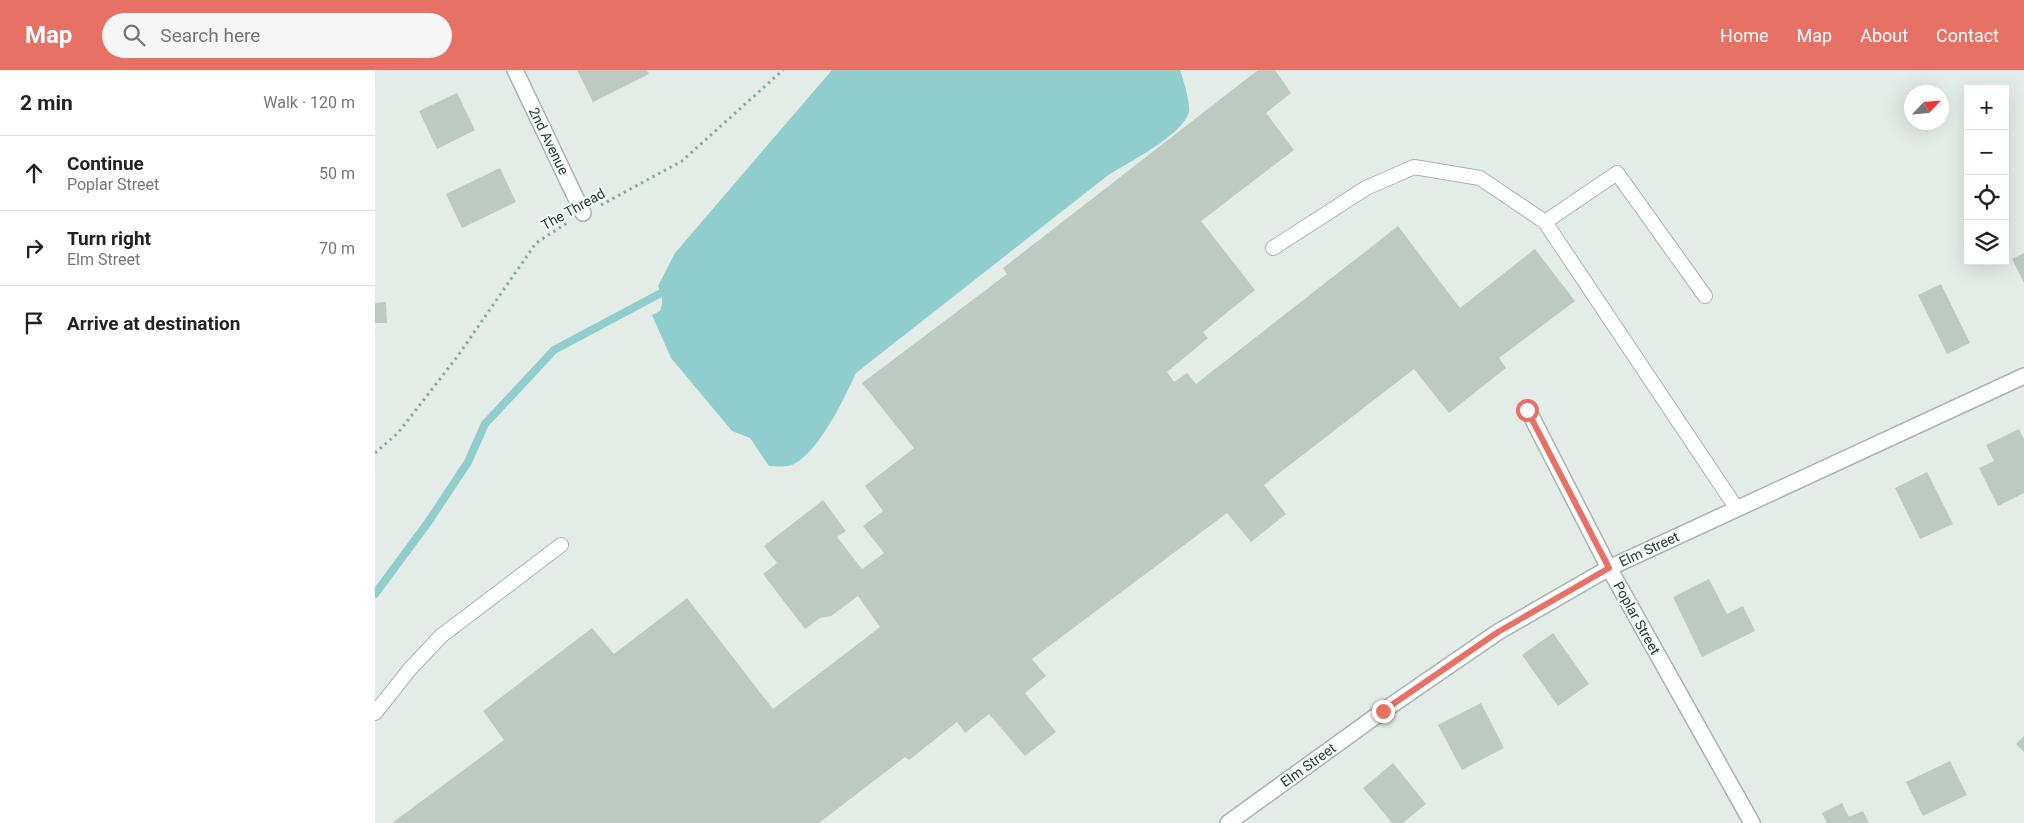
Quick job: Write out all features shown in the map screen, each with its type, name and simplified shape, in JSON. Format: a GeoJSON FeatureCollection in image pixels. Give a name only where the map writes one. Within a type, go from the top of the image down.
{"type":"FeatureCollection","features":[{"type":"Feature","properties":{"kind":"street","name":"2nd Avenue"},"geometry":{"type":"LineString","coordinates":[[515,70],[583,213]]}},
{"type":"Feature","properties":{"kind":"street","name":"Elm Street"},"geometry":{"type":"LineString","coordinates":[[1228,823],[1383,711],[1498,632],[1609,568],[2024,376]]}},
{"type":"Feature","properties":{"kind":"street","name":"Poplar Street"},"geometry":{"type":"LineString","coordinates":[[1527,410],[1609,568],[1752,823]]}},
{"type":"Feature","properties":{"kind":"lane"},"geometry":{"type":"LineString","coordinates":[[1273,248],[1366,188],[1414,167],[1480,178],[1545,222],[1737,509]]}},
{"type":"Feature","properties":{"kind":"lane"},"geometry":{"type":"LineString","coordinates":[[1545,222],[1617,174],[1705,296]]}},
{"type":"Feature","properties":{"kind":"lane"},"geometry":{"type":"LineString","coordinates":[[375,713],[410,669],[441,636],[561,545]]}},
{"type":"Feature","properties":{"kind":"path","name":"The Thread"},"geometry":{"type":"LineString","coordinates":[[375,453],[398,433],[457,357],[536,243],[583,213],[619,196],[682,161],[783,70]]}},
{"type":"Feature","properties":{"kind":"water"},"geometry":{"type":"Polygon","coordinates":[[[832,70],[1180,70],[1188,98],[1189,112],[1185,121],[1166,139],[1107,176],[856,373],[828,427],[808,453],[798,462],[788,466],[769,466],[750,438],[732,431],[671,358],[652,315],[660,311],[662,298],[658,286],[675,253],[832,70]]]}},
{"type":"Feature","properties":{"kind":"building"},"geometry":{"type":"Polygon","coordinates":[[[577,70],[647,70],[649,74],[593,102],[577,70]]]}},
{"type":"Feature","properties":{"kind":"building"},"geometry":{"type":"Polygon","coordinates":[[[1258,70],[1275,70],[1291,93],[1266,113],[1294,150],[1201,221],[1255,290],[1203,332],[1208,338],[1167,372],[1174,382],[1187,373],[1196,384],[1398,226],[1460,308],[1535,249],[1575,301],[1499,358],[1506,368],[1449,413],[1414,369],[1264,485],[1286,514],[1251,542],[1227,513],[1032,659],[1046,676],[1025,693],[1056,732],[1025,756],[989,714],[965,733],[957,722],[909,760],[905,757],[819,823],[392,823],[504,740],[483,711],[592,628],[614,654],[687,598],[773,709],[880,627],[858,596],[831,616],[820,618],[805,629],[763,574],[777,563],[764,546],[823,500],[846,531],[837,537],[862,569],[884,553],[863,526],[883,511],[865,486],[914,448],[862,383],[1007,274],[1003,268],[1258,70]]]}},
{"type":"Feature","properties":{"kind":"building"},"geometry":{"type":"Polygon","coordinates":[[[457,93],[475,130],[437,149],[419,111],[457,93]]]}},
{"type":"Feature","properties":{"kind":"building"},"geometry":{"type":"Polygon","coordinates":[[[500,168],[516,202],[462,228],[446,194],[500,168]]]}},
{"type":"Feature","properties":{"kind":"building"},"geometry":{"type":"Polygon","coordinates":[[[2024,253],[2024,283],[2012,259],[2024,253]]]}},
{"type":"Feature","properties":{"kind":"building"},"geometry":{"type":"Polygon","coordinates":[[[1941,284],[1970,343],[1947,354],[1918,295],[1941,284]]]}},
{"type":"Feature","properties":{"kind":"building"},"geometry":{"type":"Polygon","coordinates":[[[386,302],[387,323],[375,323],[375,303],[386,302]]]}},
{"type":"Feature","properties":{"kind":"building"},"geometry":{"type":"Polygon","coordinates":[[[2019,429],[2024,439],[2024,493],[1998,506],[1979,468],[1994,461],[1986,445],[2019,429]]]}},
{"type":"Feature","properties":{"kind":"building"},"geometry":{"type":"Polygon","coordinates":[[[1927,472],[1953,524],[1920,539],[1895,488],[1927,472]]]}},
{"type":"Feature","properties":{"kind":"building"},"geometry":{"type":"Polygon","coordinates":[[[1709,579],[1727,614],[1743,606],[1755,631],[1702,657],[1673,597],[1709,579]]]}},
{"type":"Feature","properties":{"kind":"building"},"geometry":{"type":"Polygon","coordinates":[[[1553,633],[1589,684],[1558,706],[1522,655],[1553,633]]]}},
{"type":"Feature","properties":{"kind":"building"},"geometry":{"type":"Polygon","coordinates":[[[1481,703],[1504,748],[1462,770],[1438,725],[1481,703]]]}},
{"type":"Feature","properties":{"kind":"building"},"geometry":{"type":"Polygon","coordinates":[[[2024,736],[2024,752],[2016,744],[2024,736]]]}},
{"type":"Feature","properties":{"kind":"building"},"geometry":{"type":"Polygon","coordinates":[[[1950,761],[1967,795],[1923,816],[1906,782],[1950,761]]]}},
{"type":"Feature","properties":{"kind":"building"},"geometry":{"type":"Polygon","coordinates":[[[1393,763],[1426,804],[1403,823],[1392,823],[1363,788],[1393,763]]]}},
{"type":"Feature","properties":{"kind":"building"},"geometry":{"type":"Polygon","coordinates":[[[1842,803],[1849,817],[1863,811],[1869,823],[1827,823],[1822,813],[1842,803]]]}},
{"type":"Feature","properties":{"kind":"waterway"},"geometry":{"type":"LineString","coordinates":[[375,594],[429,521],[468,462],[485,424],[554,350],[661,293]]}},
{"type":"Feature","properties":{"kind":"route"},"geometry":{"type":"LineString","coordinates":[[1383,711],[1498,632],[1609,568],[1527,410]]}}]}
